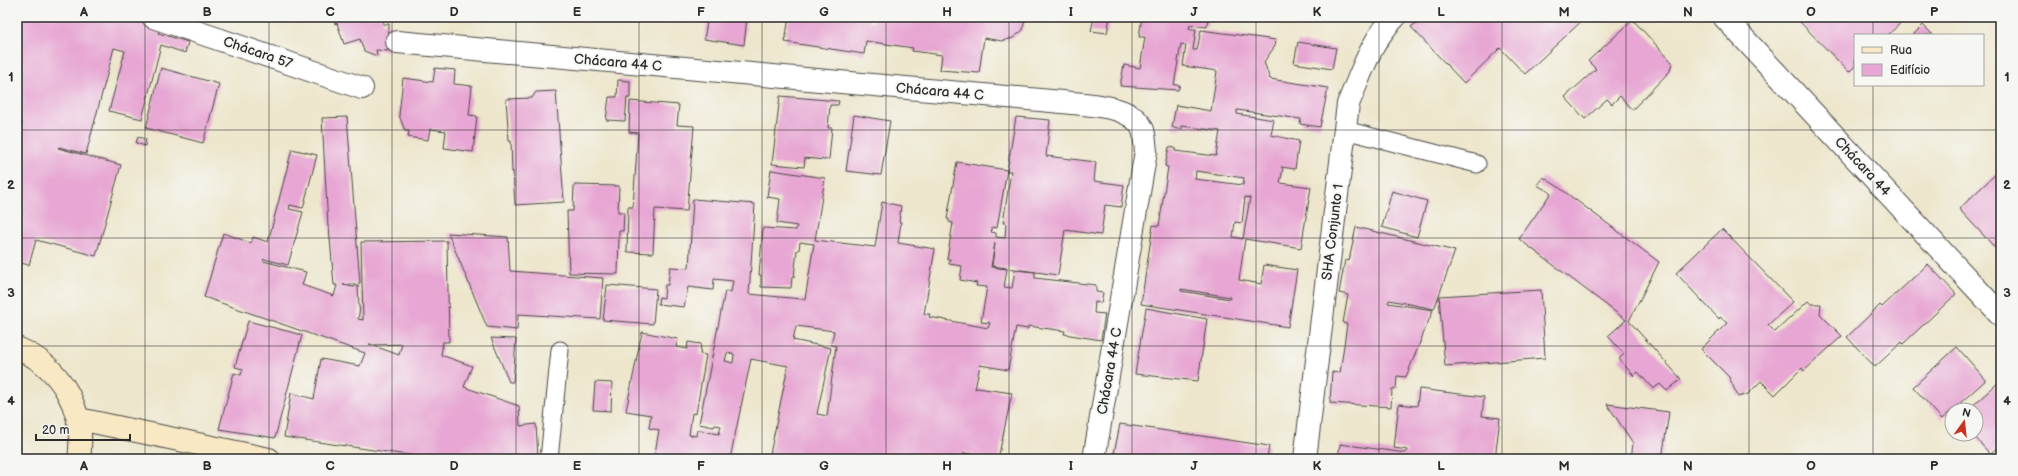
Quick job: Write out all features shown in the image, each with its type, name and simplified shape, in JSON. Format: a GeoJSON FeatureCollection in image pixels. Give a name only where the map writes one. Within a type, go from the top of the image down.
{"type":"FeatureCollection","features":[{"type":"Feature","properties":{"kind":"street","name":"Chácara 57"},"geometry":{"type":"LineString","coordinates":[[153,17],[362,88]]}},
{"type":"Feature","properties":{"kind":"street","name":"SHA Conjunto 1"},"geometry":{"type":"LineString","coordinates":[[1305,459],[1348,104],[1369,54],[1384,28],[1395,17]]}},
{"type":"Feature","properties":{"kind":"street","name":"Chácara 44"},"geometry":{"type":"LineString","coordinates":[[1724,17],[2001,315]]}},
{"type":"Feature","properties":{"kind":"street","name":"Chácara 44 C"},"geometry":{"type":"LineString","coordinates":[[397,42],[1054,101],[1122,110],[1135,119],[1143,130],[1146,151],[1094,459]]}},
{"type":"Feature","properties":{"kind":"street"},"geometry":{"type":"LineString","coordinates":[[17,348],[46,365],[67,389],[79,420],[81,442],[79,459]]}},
{"type":"Feature","properties":{"kind":"street"},"geometry":{"type":"LineString","coordinates":[[79,420],[269,459]]}},
{"type":"Feature","properties":{"kind":"lane"},"geometry":{"type":"LineString","coordinates":[[1345,130],[1476,164]]}},
{"type":"Feature","properties":{"kind":"lane"},"geometry":{"type":"LineString","coordinates":[[550,459],[560,350]]}},
{"type":"Feature","properties":{"kind":"building"},"geometry":{"type":"Polygon","coordinates":[[[17,17],[126,17],[160,27],[158,33],[188,42],[185,53],[161,45],[142,119],[109,111],[125,51],[114,48],[86,154],[58,148],[121,165],[96,256],[36,240],[29,265],[17,262],[17,143],[22,122],[17,120],[17,17]]]}},
{"type":"Feature","properties":{"kind":"building"},"geometry":{"type":"Polygon","coordinates":[[[333,17],[383,17],[383,24],[389,24],[388,51],[376,50],[377,56],[364,51],[360,39],[344,44],[337,23],[335,24],[333,17]]]}},
{"type":"Feature","properties":{"kind":"building"},"geometry":{"type":"Polygon","coordinates":[[[708,17],[747,17],[744,45],[704,39],[708,17]]]}},
{"type":"Feature","properties":{"kind":"building"},"geometry":{"type":"Polygon","coordinates":[[[789,17],[869,17],[869,21],[874,21],[875,17],[1025,17],[1023,30],[1013,38],[1002,41],[984,38],[979,73],[940,70],[942,55],[912,51],[913,48],[866,41],[864,54],[785,42],[789,17]]]}},
{"type":"Feature","properties":{"kind":"building"},"geometry":{"type":"Polygon","coordinates":[[[1094,17],[1110,17],[1107,33],[1091,31],[1094,17]]]}},
{"type":"Feature","properties":{"kind":"building"},"geometry":{"type":"Polygon","coordinates":[[[1142,17],[1208,17],[1207,27],[1190,25],[1189,29],[1196,29],[1193,50],[1197,50],[1201,30],[1276,40],[1275,46],[1264,62],[1270,79],[1328,88],[1320,127],[1300,124],[1301,119],[1237,110],[1237,114],[1274,120],[1271,135],[1299,141],[1295,169],[1281,167],[1283,169],[1280,183],[1311,187],[1301,248],[1245,239],[1239,280],[1261,284],[1264,265],[1297,270],[1288,327],[1141,304],[1153,225],[1159,226],[1168,167],[1165,166],[1169,147],[1175,148],[1175,151],[1216,156],[1220,131],[1182,126],[1182,129],[1172,127],[1176,105],[1211,111],[1217,71],[1183,66],[1186,45],[1181,44],[1174,85],[1180,85],[1178,90],[1120,86],[1124,65],[1140,68],[1145,37],[1139,37],[1142,17]],[[1196,171],[1195,179],[1243,185],[1244,178],[1196,171]],[[1245,197],[1242,223],[1235,222],[1233,237],[1243,239],[1250,198],[1245,197]],[[1181,289],[1181,291],[1230,299],[1230,297],[1181,289]]]}},
{"type":"Feature","properties":{"kind":"building"},"geometry":{"type":"Polygon","coordinates":[[[1424,17],[1586,17],[1525,74],[1500,48],[1464,83],[1411,27],[1424,17]]]}},
{"type":"Feature","properties":{"kind":"building"},"geometry":{"type":"Polygon","coordinates":[[[1795,17],[1907,17],[1889,34],[1854,34],[1854,67],[1849,72],[1795,17]]]}},
{"type":"Feature","properties":{"kind":"building"},"geometry":{"type":"Polygon","coordinates":[[[1633,20],[1672,62],[1670,71],[1632,110],[1620,96],[1612,104],[1607,99],[1585,119],[1565,97],[1596,69],[1588,61],[1633,20]]]}},
{"type":"Feature","properties":{"kind":"building"},"geometry":{"type":"Polygon","coordinates":[[[1923,25],[1932,34],[1914,34],[1923,25]]]}},
{"type":"Feature","properties":{"kind":"building"},"geometry":{"type":"Polygon","coordinates":[[[1298,42],[1336,48],[1332,69],[1294,63],[1298,42]]]}},
{"type":"Feature","properties":{"kind":"building"},"geometry":{"type":"Polygon","coordinates":[[[161,68],[219,84],[203,143],[146,128],[161,68]]]}},
{"type":"Feature","properties":{"kind":"building"},"geometry":{"type":"Polygon","coordinates":[[[435,68],[455,70],[454,84],[472,86],[469,115],[477,116],[473,152],[444,148],[446,131],[430,129],[428,140],[408,137],[409,131],[405,131],[399,115],[403,78],[433,82],[435,68]]]}},
{"type":"Feature","properties":{"kind":"building"},"geometry":{"type":"Polygon","coordinates":[[[618,80],[630,81],[630,98],[627,98],[625,121],[606,120],[609,97],[617,97],[618,80]]]}},
{"type":"Feature","properties":{"kind":"building"},"geometry":{"type":"Polygon","coordinates":[[[556,91],[564,202],[515,205],[511,141],[509,141],[506,99],[532,98],[536,92],[556,91]]]}},
{"type":"Feature","properties":{"kind":"building"},"geometry":{"type":"Polygon","coordinates":[[[780,96],[839,101],[838,105],[830,105],[828,128],[832,128],[829,159],[805,158],[804,167],[772,164],[780,96]]]}},
{"type":"Feature","properties":{"kind":"building"},"geometry":{"type":"Polygon","coordinates":[[[630,101],[679,105],[677,125],[694,126],[687,211],[655,209],[653,253],[627,252],[628,207],[633,207],[638,133],[629,132],[630,101]]]}},
{"type":"Feature","properties":{"kind":"building"},"geometry":{"type":"Polygon","coordinates":[[[854,115],[890,121],[881,175],[846,171],[854,115]]]}},
{"type":"Feature","properties":{"kind":"building"},"geometry":{"type":"Polygon","coordinates":[[[347,117],[360,283],[343,285],[354,287],[358,286],[360,308],[358,319],[363,320],[361,242],[447,241],[449,342],[443,342],[441,355],[472,366],[464,387],[519,406],[520,426],[536,424],[538,459],[435,459],[284,437],[291,393],[314,399],[321,359],[360,366],[365,353],[204,297],[223,233],[251,243],[253,237],[268,242],[292,149],[317,155],[303,208],[290,205],[289,209],[303,212],[288,265],[264,259],[263,261],[306,272],[302,285],[334,296],[337,285],[334,285],[328,227],[322,118],[347,117]],[[369,344],[399,355],[402,344],[369,344]]]}},
{"type":"Feature","properties":{"kind":"building"},"geometry":{"type":"Polygon","coordinates":[[[1016,117],[1050,120],[1046,156],[1096,162],[1094,181],[1124,185],[1121,207],[1105,205],[1101,235],[1065,230],[1058,275],[992,266],[995,243],[991,267],[1007,269],[1004,287],[1012,288],[1015,270],[1035,272],[1035,278],[1096,285],[1096,292],[1103,293],[1101,303],[1095,302],[1094,313],[1105,314],[1101,340],[1064,334],[1065,331],[1028,326],[1028,329],[1016,327],[1008,370],[980,365],[975,389],[977,388],[1012,393],[998,459],[971,459],[972,454],[964,453],[963,459],[769,459],[788,366],[751,359],[730,459],[654,459],[659,430],[649,428],[651,415],[626,411],[642,332],[678,339],[676,347],[687,349],[688,342],[701,344],[700,354],[706,355],[696,414],[692,413],[689,435],[696,436],[697,430],[719,434],[721,426],[715,425],[714,427],[699,424],[725,291],[731,292],[733,281],[714,279],[713,290],[688,287],[684,307],[658,304],[659,297],[664,298],[665,285],[668,285],[670,267],[689,268],[693,199],[755,204],[749,294],[801,299],[805,299],[814,244],[800,242],[799,250],[797,250],[794,277],[792,277],[791,288],[761,287],[761,275],[759,275],[763,228],[796,230],[797,226],[777,223],[780,199],[767,197],[771,170],[825,178],[815,240],[875,247],[882,202],[901,206],[899,222],[901,222],[898,243],[935,249],[924,314],[930,314],[929,317],[988,328],[990,323],[981,322],[987,287],[976,286],[977,283],[960,280],[962,266],[949,264],[950,259],[947,259],[953,223],[949,222],[949,219],[947,219],[957,162],[1007,170],[997,228],[992,227],[991,232],[996,233],[996,237],[1005,238],[1006,223],[1003,223],[1011,171],[1007,171],[1016,117]],[[796,326],[793,340],[831,348],[817,414],[827,416],[836,346],[831,345],[834,331],[796,326]],[[727,353],[725,361],[733,363],[734,354],[727,353]]]}},
{"type":"Feature","properties":{"kind":"building"},"geometry":{"type":"Polygon","coordinates":[[[138,137],[146,139],[145,146],[136,143],[138,137]]]}},
{"type":"Feature","properties":{"kind":"building"},"geometry":{"type":"Polygon","coordinates":[[[2001,169],[2001,249],[1999,252],[1959,209],[2001,169]]]}},
{"type":"Feature","properties":{"kind":"building"},"geometry":{"type":"Polygon","coordinates":[[[1543,177],[1659,262],[1629,321],[1681,379],[1667,391],[1660,384],[1653,389],[1638,372],[1634,376],[1619,359],[1624,354],[1608,336],[1626,320],[1519,239],[1551,193],[1537,185],[1543,177]]]}},
{"type":"Feature","properties":{"kind":"building"},"geometry":{"type":"Polygon","coordinates":[[[574,185],[619,186],[618,212],[624,212],[623,231],[619,231],[618,274],[569,273],[567,211],[573,211],[574,185]]]}},
{"type":"Feature","properties":{"kind":"building"},"geometry":{"type":"Polygon","coordinates":[[[1392,191],[1427,201],[1417,237],[1382,227],[1392,191]]]}},
{"type":"Feature","properties":{"kind":"building"},"geometry":{"type":"Polygon","coordinates":[[[1356,227],[1455,251],[1434,309],[1389,300],[1388,303],[1433,310],[1406,377],[1397,376],[1396,389],[1392,389],[1391,407],[1330,403],[1332,372],[1340,373],[1347,324],[1343,323],[1348,295],[1339,293],[1345,260],[1349,261],[1356,227]]]}},
{"type":"Feature","properties":{"kind":"building"},"geometry":{"type":"Polygon","coordinates":[[[1722,229],[1793,302],[1768,325],[1775,332],[1808,301],[1811,304],[1821,304],[1820,314],[1842,336],[1804,371],[1802,368],[1775,395],[1761,381],[1748,394],[1738,397],[1729,377],[1701,349],[1727,323],[1720,317],[1719,319],[1676,273],[1722,229]]]}},
{"type":"Feature","properties":{"kind":"building"},"geometry":{"type":"Polygon","coordinates":[[[448,233],[508,237],[510,271],[603,278],[600,319],[518,314],[517,330],[487,327],[448,233]]]}},
{"type":"Feature","properties":{"kind":"building"},"geometry":{"type":"Polygon","coordinates":[[[1928,264],[1956,294],[1903,344],[1902,342],[1875,367],[1847,337],[1880,305],[1882,307],[1928,264]]]}},
{"type":"Feature","properties":{"kind":"building"},"geometry":{"type":"Polygon","coordinates":[[[607,285],[656,289],[653,324],[603,320],[607,285]]]}},
{"type":"Feature","properties":{"kind":"building"},"geometry":{"type":"Polygon","coordinates":[[[1541,290],[1545,358],[1445,366],[1439,296],[1541,290]]]}},
{"type":"Feature","properties":{"kind":"building"},"geometry":{"type":"Polygon","coordinates":[[[1146,308],[1207,319],[1198,381],[1135,374],[1146,308]]]}},
{"type":"Feature","properties":{"kind":"building"},"geometry":{"type":"Polygon","coordinates":[[[248,321],[302,335],[275,438],[219,429],[234,373],[241,375],[243,369],[235,367],[248,321]]]}},
{"type":"Feature","properties":{"kind":"building"},"geometry":{"type":"Polygon","coordinates":[[[491,338],[516,339],[513,382],[509,382],[491,338]]]}},
{"type":"Feature","properties":{"kind":"building"},"geometry":{"type":"Polygon","coordinates":[[[1957,347],[1986,380],[1961,402],[1944,402],[1944,417],[1942,419],[1913,387],[1957,347]]]}},
{"type":"Feature","properties":{"kind":"building"},"geometry":{"type":"Polygon","coordinates":[[[2001,380],[2001,444],[1990,454],[1979,442],[1984,442],[1984,402],[1977,402],[2001,380]]]}},
{"type":"Feature","properties":{"kind":"building"},"geometry":{"type":"Polygon","coordinates":[[[595,382],[612,383],[611,411],[593,410],[595,382]]]}},
{"type":"Feature","properties":{"kind":"building"},"geometry":{"type":"Polygon","coordinates":[[[1419,389],[1484,397],[1482,416],[1500,418],[1495,459],[1338,459],[1340,444],[1406,453],[1407,450],[1394,448],[1399,404],[1417,406],[1419,389]]]}},
{"type":"Feature","properties":{"kind":"building"},"geometry":{"type":"Polygon","coordinates":[[[1607,404],[1669,412],[1662,459],[1631,459],[1633,443],[1607,404]]]}},
{"type":"Feature","properties":{"kind":"building"},"geometry":{"type":"Polygon","coordinates":[[[1120,424],[1269,446],[1267,459],[1113,459],[1120,424]]]}}]}
